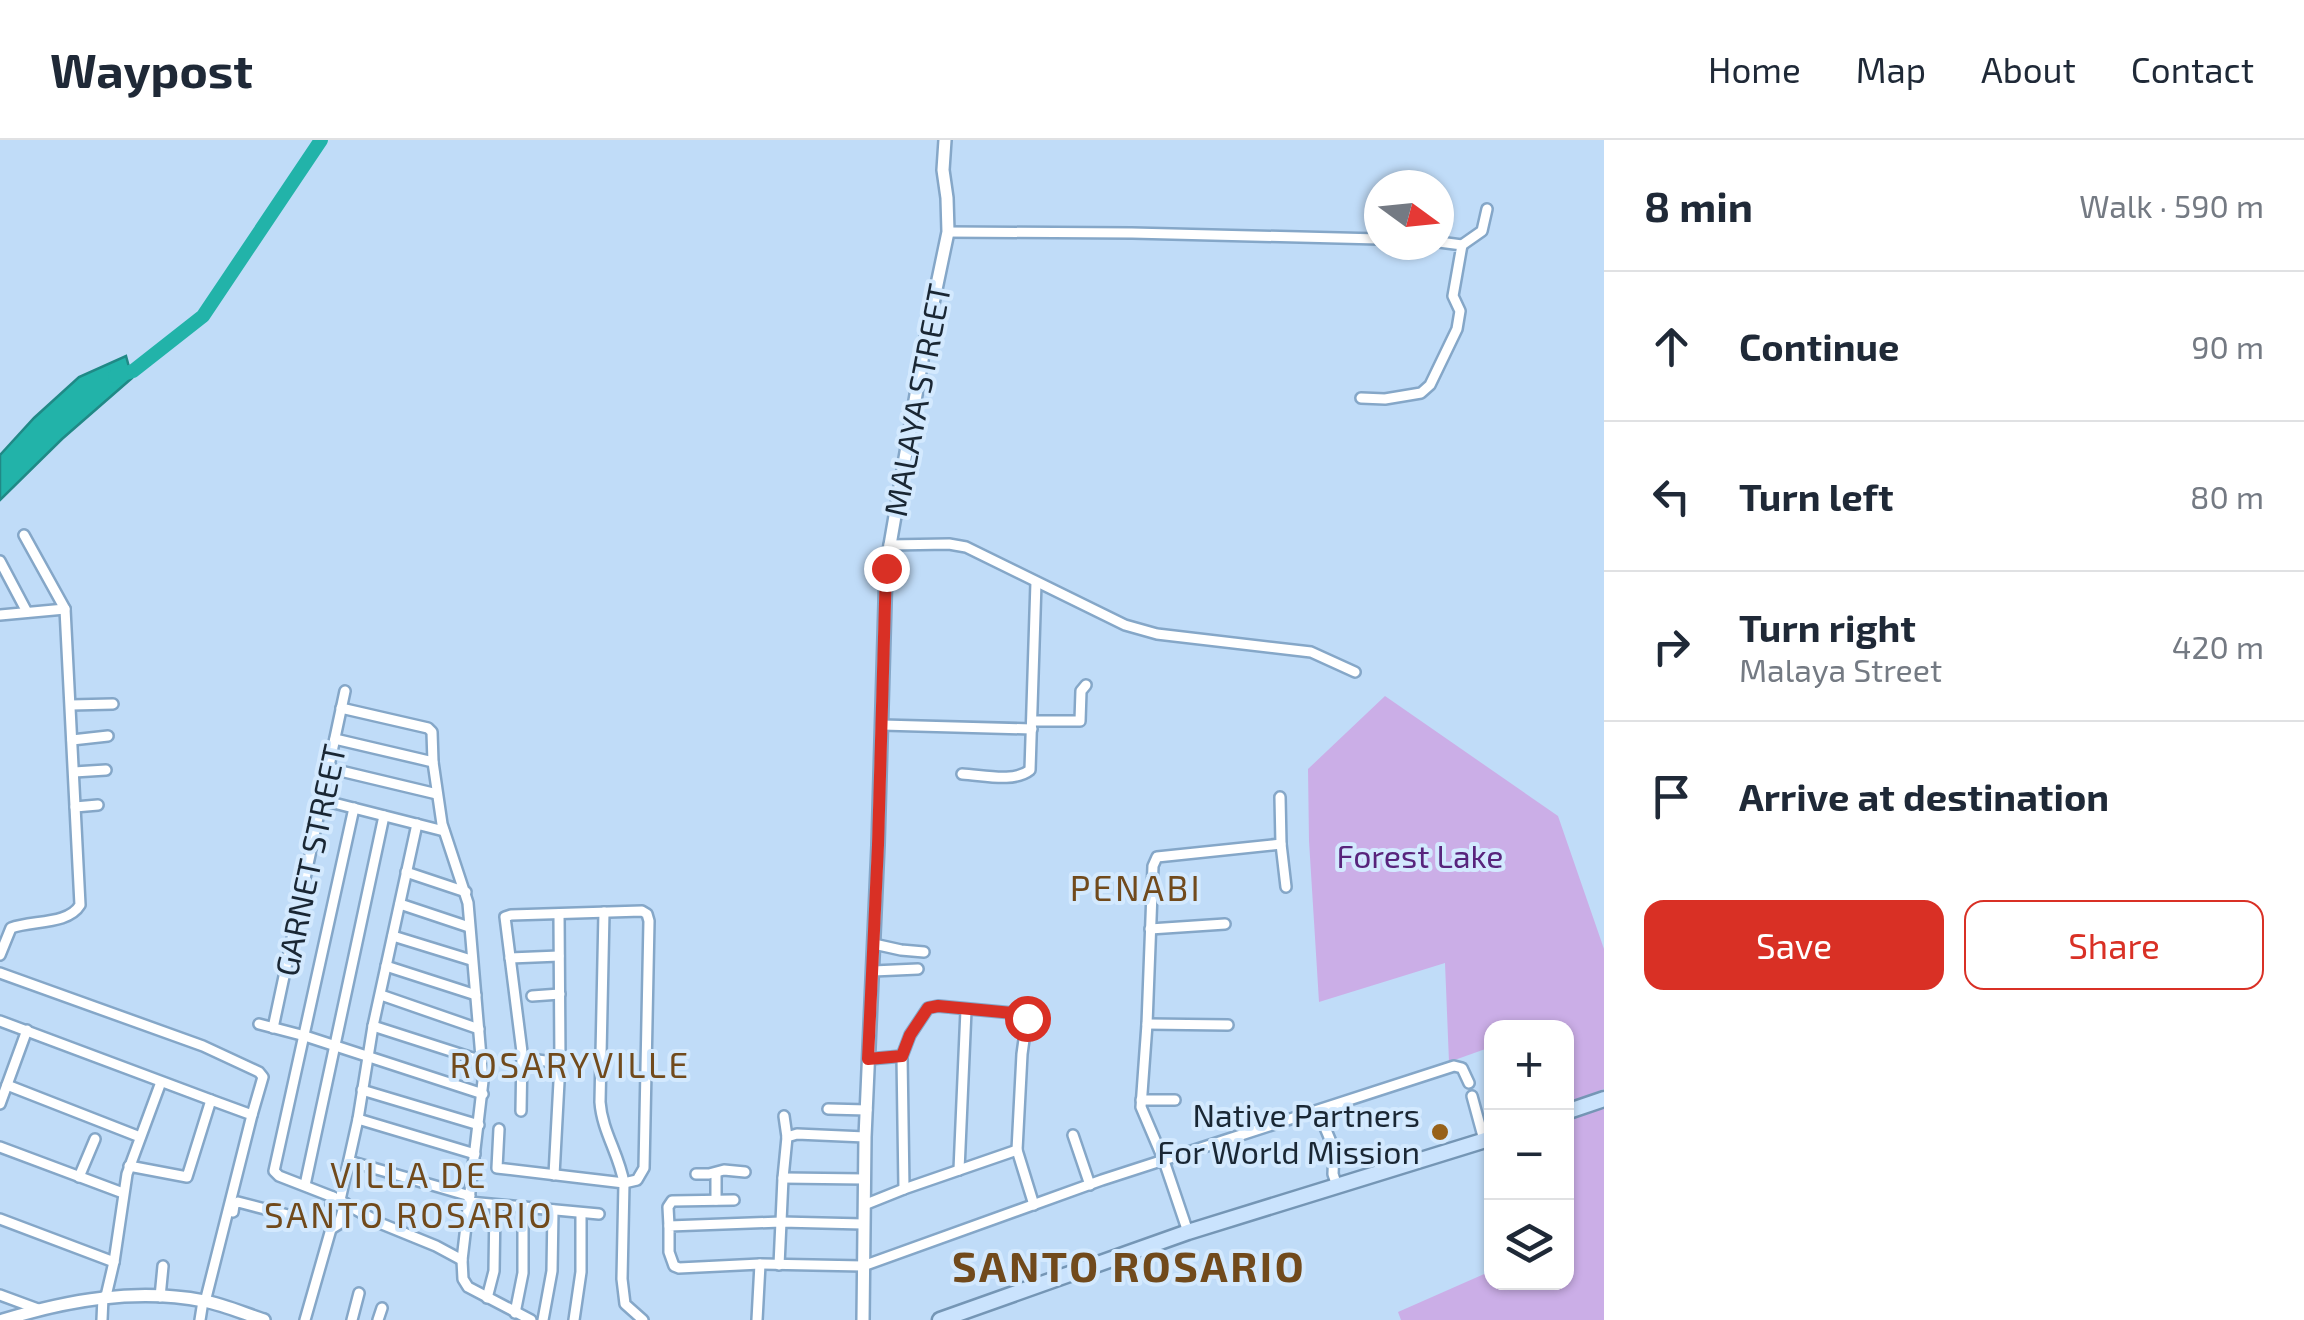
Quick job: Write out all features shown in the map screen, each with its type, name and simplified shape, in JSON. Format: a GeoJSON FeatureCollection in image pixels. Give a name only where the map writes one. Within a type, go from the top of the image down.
{"type":"FeatureCollection","features":[{"type":"Feature","properties":{"kind":"main road"},"geometry":{"type":"LineString","coordinates":[[1572,1110],[1604,1099]]}},
{"type":"Feature","properties":{"kind":"main road"},"geometry":{"type":"LineString","coordinates":[[940,1320],[1188,1232],[1484,1140]]}},
{"type":"Feature","properties":{"kind":"street","name":"MALAYA STREET"},"geometry":{"type":"LineString","coordinates":[[863,1320],[866,1110],[888,545],[948,232],[945,140]]}},
{"type":"Feature","properties":{"kind":"street"},"geometry":{"type":"LineString","coordinates":[[1454,244],[1462,245],[1482,231],[1486,210]]}},
{"type":"Feature","properties":{"kind":"street"},"geometry":{"type":"LineString","coordinates":[[948,232],[1364,239]]}},
{"type":"Feature","properties":{"kind":"street"},"geometry":{"type":"LineString","coordinates":[[1361,398],[1421,393],[1430,385],[1456,329],[1460,311],[1452,296],[1462,245]]}},
{"type":"Feature","properties":{"kind":"street"},"geometry":{"type":"LineString","coordinates":[[0,954],[11,928],[69,916],[78,910],[80,900],[65,609],[24,535]]}},
{"type":"Feature","properties":{"kind":"street"},"geometry":{"type":"LineString","coordinates":[[888,545],[966,547],[1125,626],[1157,634],[1310,652],[1354,672]]}},
{"type":"Feature","properties":{"kind":"street"},"geometry":{"type":"LineString","coordinates":[[0,561],[5,582],[27,612]]}},
{"type":"Feature","properties":{"kind":"street"},"geometry":{"type":"LineString","coordinates":[[962,774],[1027,774],[1031,763],[1036,582]]}},
{"type":"Feature","properties":{"kind":"street"},"geometry":{"type":"LineString","coordinates":[[0,616],[65,609]]}},
{"type":"Feature","properties":{"kind":"street"},"geometry":{"type":"LineString","coordinates":[[882,726],[1080,721],[1081,690],[1086,685]]}},
{"type":"Feature","properties":{"kind":"street","name":"GARNET STREET"},"geometry":{"type":"LineString","coordinates":[[273,1028],[345,692]]}},
{"type":"Feature","properties":{"kind":"street"},"geometry":{"type":"LineString","coordinates":[[71,705],[113,704]]}},
{"type":"Feature","properties":{"kind":"street"},"geometry":{"type":"LineString","coordinates":[[342,708],[431,730],[444,831],[466,892],[482,1061],[483,1094],[462,1260],[465,1284],[530,1320]]}},
{"type":"Feature","properties":{"kind":"street"},"geometry":{"type":"LineString","coordinates":[[72,740],[108,736]]}},
{"type":"Feature","properties":{"kind":"street"},"geometry":{"type":"LineString","coordinates":[[335,739],[434,762]]}},
{"type":"Feature","properties":{"kind":"street"},"geometry":{"type":"LineString","coordinates":[[328,768],[437,794]]}},
{"type":"Feature","properties":{"kind":"street"},"geometry":{"type":"LineString","coordinates":[[74,772],[106,770]]}},
{"type":"Feature","properties":{"kind":"street"},"geometry":{"type":"LineString","coordinates":[[1280,797],[1286,887]]}},
{"type":"Feature","properties":{"kind":"street"},"geometry":{"type":"LineString","coordinates":[[322,800],[444,831]]}},
{"type":"Feature","properties":{"kind":"street"},"geometry":{"type":"LineString","coordinates":[[75,807],[98,806]]}},
{"type":"Feature","properties":{"kind":"street"},"geometry":{"type":"LineString","coordinates":[[354,808],[274,1171],[462,1260]]}},
{"type":"Feature","properties":{"kind":"street"},"geometry":{"type":"LineString","coordinates":[[305,1185],[384,816]]}},
{"type":"Feature","properties":{"kind":"street"},"geometry":{"type":"LineString","coordinates":[[305,1320],[330,1229],[338,1224],[339,1200],[358,1119],[373,1026],[417,824]]}},
{"type":"Feature","properties":{"kind":"street"},"geometry":{"type":"LineString","coordinates":[[1188,1232],[1164,1161],[1144,1119],[1141,1100],[1154,859],[1281,844]]}},
{"type":"Feature","properties":{"kind":"street"},"geometry":{"type":"LineString","coordinates":[[406,872],[466,892]]}},
{"type":"Feature","properties":{"kind":"street"},"geometry":{"type":"LineString","coordinates":[[400,904],[468,928]]}},
{"type":"Feature","properties":{"kind":"street"},"geometry":{"type":"LineString","coordinates":[[604,912],[601,1122],[624,1182],[625,1304],[642,1320]]}},
{"type":"Feature","properties":{"kind":"street"},"geometry":{"type":"LineString","coordinates":[[498,1129],[497,1168],[624,1182],[636,1180],[644,1168],[647,914],[604,912],[505,918],[523,1058],[520,1111]]}},
{"type":"Feature","properties":{"kind":"street"},"geometry":{"type":"LineString","coordinates":[[554,1175],[560,1063],[559,914]]}},
{"type":"Feature","properties":{"kind":"street"},"geometry":{"type":"LineString","coordinates":[[1150,930],[1225,924]]}},
{"type":"Feature","properties":{"kind":"street"},"geometry":{"type":"LineString","coordinates":[[393,936],[472,960]]}},
{"type":"Feature","properties":{"kind":"street"},"geometry":{"type":"LineString","coordinates":[[874,944],[924,952]]}},
{"type":"Feature","properties":{"kind":"street"},"geometry":{"type":"LineString","coordinates":[[510,958],[559,956]]}},
{"type":"Feature","properties":{"kind":"street"},"geometry":{"type":"LineString","coordinates":[[386,966],[476,995]]}},
{"type":"Feature","properties":{"kind":"street"},"geometry":{"type":"LineString","coordinates":[[872,971],[918,969]]}},
{"type":"Feature","properties":{"kind":"street"},"geometry":{"type":"LineString","coordinates":[[0,973],[203,1046],[263,1077],[200,1320]]}},
{"type":"Feature","properties":{"kind":"street"},"geometry":{"type":"LineString","coordinates":[[532,996],[560,994]]}},
{"type":"Feature","properties":{"kind":"street"},"geometry":{"type":"LineString","coordinates":[[381,995],[480,1029]]}},
{"type":"Feature","properties":{"kind":"street"},"geometry":{"type":"LineString","coordinates":[[904,1188],[902,1056],[928,1008],[1024,1014],[1027,1018],[1017,1150],[1034,1204]]}},
{"type":"Feature","properties":{"kind":"street"},"geometry":{"type":"LineString","coordinates":[[959,1170],[966,1010]]}},
{"type":"Feature","properties":{"kind":"street"},"geometry":{"type":"LineString","coordinates":[[0,1020],[252,1115]]}},
{"type":"Feature","properties":{"kind":"street"},"geometry":{"type":"LineString","coordinates":[[258,1024],[483,1094]]}},
{"type":"Feature","properties":{"kind":"street"},"geometry":{"type":"LineString","coordinates":[[1147,1024],[1228,1025]]}},
{"type":"Feature","properties":{"kind":"street"},"geometry":{"type":"LineString","coordinates":[[373,1026],[482,1061]]}},
{"type":"Feature","properties":{"kind":"street"},"geometry":{"type":"LineString","coordinates":[[0,1104],[27,1030]]}},
{"type":"Feature","properties":{"kind":"street"},"geometry":{"type":"LineString","coordinates":[[868,1059],[902,1056]]}},
{"type":"Feature","properties":{"kind":"street"},"geometry":{"type":"LineString","coordinates":[[523,1058],[560,1063]]}},
{"type":"Feature","properties":{"kind":"street"},"geometry":{"type":"LineString","coordinates":[[734,1200],[672,1201],[668,1207],[671,1263],[679,1268],[760,1264],[863,1266],[1090,1185],[1454,1066],[1462,1068],[1469,1083]]}},
{"type":"Feature","properties":{"kind":"street"},"geometry":{"type":"LineString","coordinates":[[102,1320],[129,1166],[161,1082]]}},
{"type":"Feature","properties":{"kind":"street"},"geometry":{"type":"LineString","coordinates":[[7,1085],[140,1136]]}},
{"type":"Feature","properties":{"kind":"street"},"geometry":{"type":"LineString","coordinates":[[362,1090],[479,1125]]}},
{"type":"Feature","properties":{"kind":"street"},"geometry":{"type":"LineString","coordinates":[[1472,1096],[1484,1128]]}},
{"type":"Feature","properties":{"kind":"street"},"geometry":{"type":"LineString","coordinates":[[129,1166],[188,1177],[211,1100]]}},
{"type":"Feature","properties":{"kind":"street"},"geometry":{"type":"LineString","coordinates":[[1141,1100],[1175,1100]]}},
{"type":"Feature","properties":{"kind":"street"},"geometry":{"type":"LineString","coordinates":[[828,1109],[866,1110]]}},
{"type":"Feature","properties":{"kind":"street"},"geometry":{"type":"LineString","coordinates":[[1318,1111],[1334,1149],[1333,1174],[1338,1186]]}},
{"type":"Feature","properties":{"kind":"street"},"geometry":{"type":"LineString","coordinates":[[780,1265],[787,1137],[784,1116]]}},
{"type":"Feature","properties":{"kind":"street"},"geometry":{"type":"LineString","coordinates":[[358,1119],[475,1154]]}},
{"type":"Feature","properties":{"kind":"street"},"geometry":{"type":"LineString","coordinates":[[1073,1135],[1090,1185]]}},
{"type":"Feature","properties":{"kind":"street"},"geometry":{"type":"LineString","coordinates":[[787,1137],[866,1137]]}},
{"type":"Feature","properties":{"kind":"street"},"geometry":{"type":"LineString","coordinates":[[79,1177],[95,1139]]}},
{"type":"Feature","properties":{"kind":"street"},"geometry":{"type":"LineString","coordinates":[[0,1147],[123,1192]]}},
{"type":"Feature","properties":{"kind":"street"},"geometry":{"type":"LineString","coordinates":[[864,1205],[1017,1150]]}},
{"type":"Feature","properties":{"kind":"street"},"geometry":{"type":"LineString","coordinates":[[349,1160],[470,1199],[598,1214]]}},
{"type":"Feature","properties":{"kind":"street"},"geometry":{"type":"LineString","coordinates":[[696,1174],[745,1172]]}},
{"type":"Feature","properties":{"kind":"street"},"geometry":{"type":"LineString","coordinates":[[716,1173],[716,1200]]}},
{"type":"Feature","properties":{"kind":"street"},"geometry":{"type":"LineString","coordinates":[[782,1178],[864,1179]]}},
{"type":"Feature","properties":{"kind":"street"},"geometry":{"type":"LineString","coordinates":[[228,1216],[238,1202],[288,1215]]}},
{"type":"Feature","properties":{"kind":"street"},"geometry":{"type":"LineString","coordinates":[[487,1298],[494,1271],[494,1204]]}},
{"type":"Feature","properties":{"kind":"street"},"geometry":{"type":"LineString","coordinates":[[515,1313],[523,1273],[523,1207]]}},
{"type":"Feature","properties":{"kind":"street"},"geometry":{"type":"LineString","coordinates":[[543,1320],[552,1271],[553,1210]]}},
{"type":"Feature","properties":{"kind":"street"},"geometry":{"type":"LineString","coordinates":[[574,1320],[582,1272],[581,1213]]}},
{"type":"Feature","properties":{"kind":"street"},"geometry":{"type":"LineString","coordinates":[[0,1219],[114,1262]]}},
{"type":"Feature","properties":{"kind":"street"},"geometry":{"type":"LineString","coordinates":[[669,1226],[863,1224]]}},
{"type":"Feature","properties":{"kind":"street"},"geometry":{"type":"LineString","coordinates":[[757,1320],[760,1264]]}},
{"type":"Feature","properties":{"kind":"street"},"geometry":{"type":"LineString","coordinates":[[160,1297],[163,1266]]}},
{"type":"Feature","properties":{"kind":"street"},"geometry":{"type":"LineString","coordinates":[[352,1320],[358,1294]]}},
{"type":"Feature","properties":{"kind":"street"},"geometry":{"type":"LineString","coordinates":[[0,1295],[38,1309]]}},
{"type":"Feature","properties":{"kind":"street"},"geometry":{"type":"LineString","coordinates":[[3,1320],[104,1297],[160,1297],[204,1301],[264,1320]]}},
{"type":"Feature","properties":{"kind":"street"},"geometry":{"type":"LineString","coordinates":[[378,1320],[382,1308]]}},
{"type":"Feature","properties":{"kind":"green space","name":"Forest Lake"},"geometry":{"type":"Polygon","coordinates":[[[1385,696],[1558,816],[1604,949],[1604,1089],[1574,1100],[1574,1020],[1484,1020],[1484,1050],[1449,1062],[1445,963],[1319,1002],[1308,769],[1385,696]]]}},
{"type":"Feature","properties":{"kind":"green space"},"geometry":{"type":"Polygon","coordinates":[[[1604,1106],[1604,1320],[1401,1320],[1398,1312],[1484,1274],[1484,1290],[1574,1290],[1574,1117],[1604,1106]]]}},
{"type":"Feature","properties":{"kind":"shaded area"},"geometry":{"type":"Polygon","coordinates":[[[126,356],[132,378],[0,500],[0,455],[79,377],[126,356]]]}},
{"type":"Feature","properties":{"kind":"waterway"},"geometry":{"type":"LineString","coordinates":[[115,376],[133,371],[203,316],[321,140]]}},
{"type":"Feature","properties":{"kind":"place","name":"Native Partners For World Mission"},"geometry":{"type":"Point","coordinates":[1440,1132]}},
{"type":"Feature","properties":{"kind":"district","name":"PENABI"},"geometry":{"type":"Point","coordinates":[1136,887]}},
{"type":"Feature","properties":{"kind":"district","name":"ROSARYVILLE"},"geometry":{"type":"Point","coordinates":[570,1064]}},
{"type":"Feature","properties":{"kind":"district","name":"VILLA DE SANTO ROSARIO"},"geometry":{"type":"Point","coordinates":[409,1194]}},
{"type":"Feature","properties":{"kind":"district","name":"SANTO ROSARIO"},"geometry":{"type":"Point","coordinates":[1129,1265]}},
{"type":"Feature","properties":{"kind":"route"},"geometry":{"type":"LineString","coordinates":[[886,568],[868,1059],[902,1056],[928,1008],[1024,1014],[1027,1018]]}}]}
